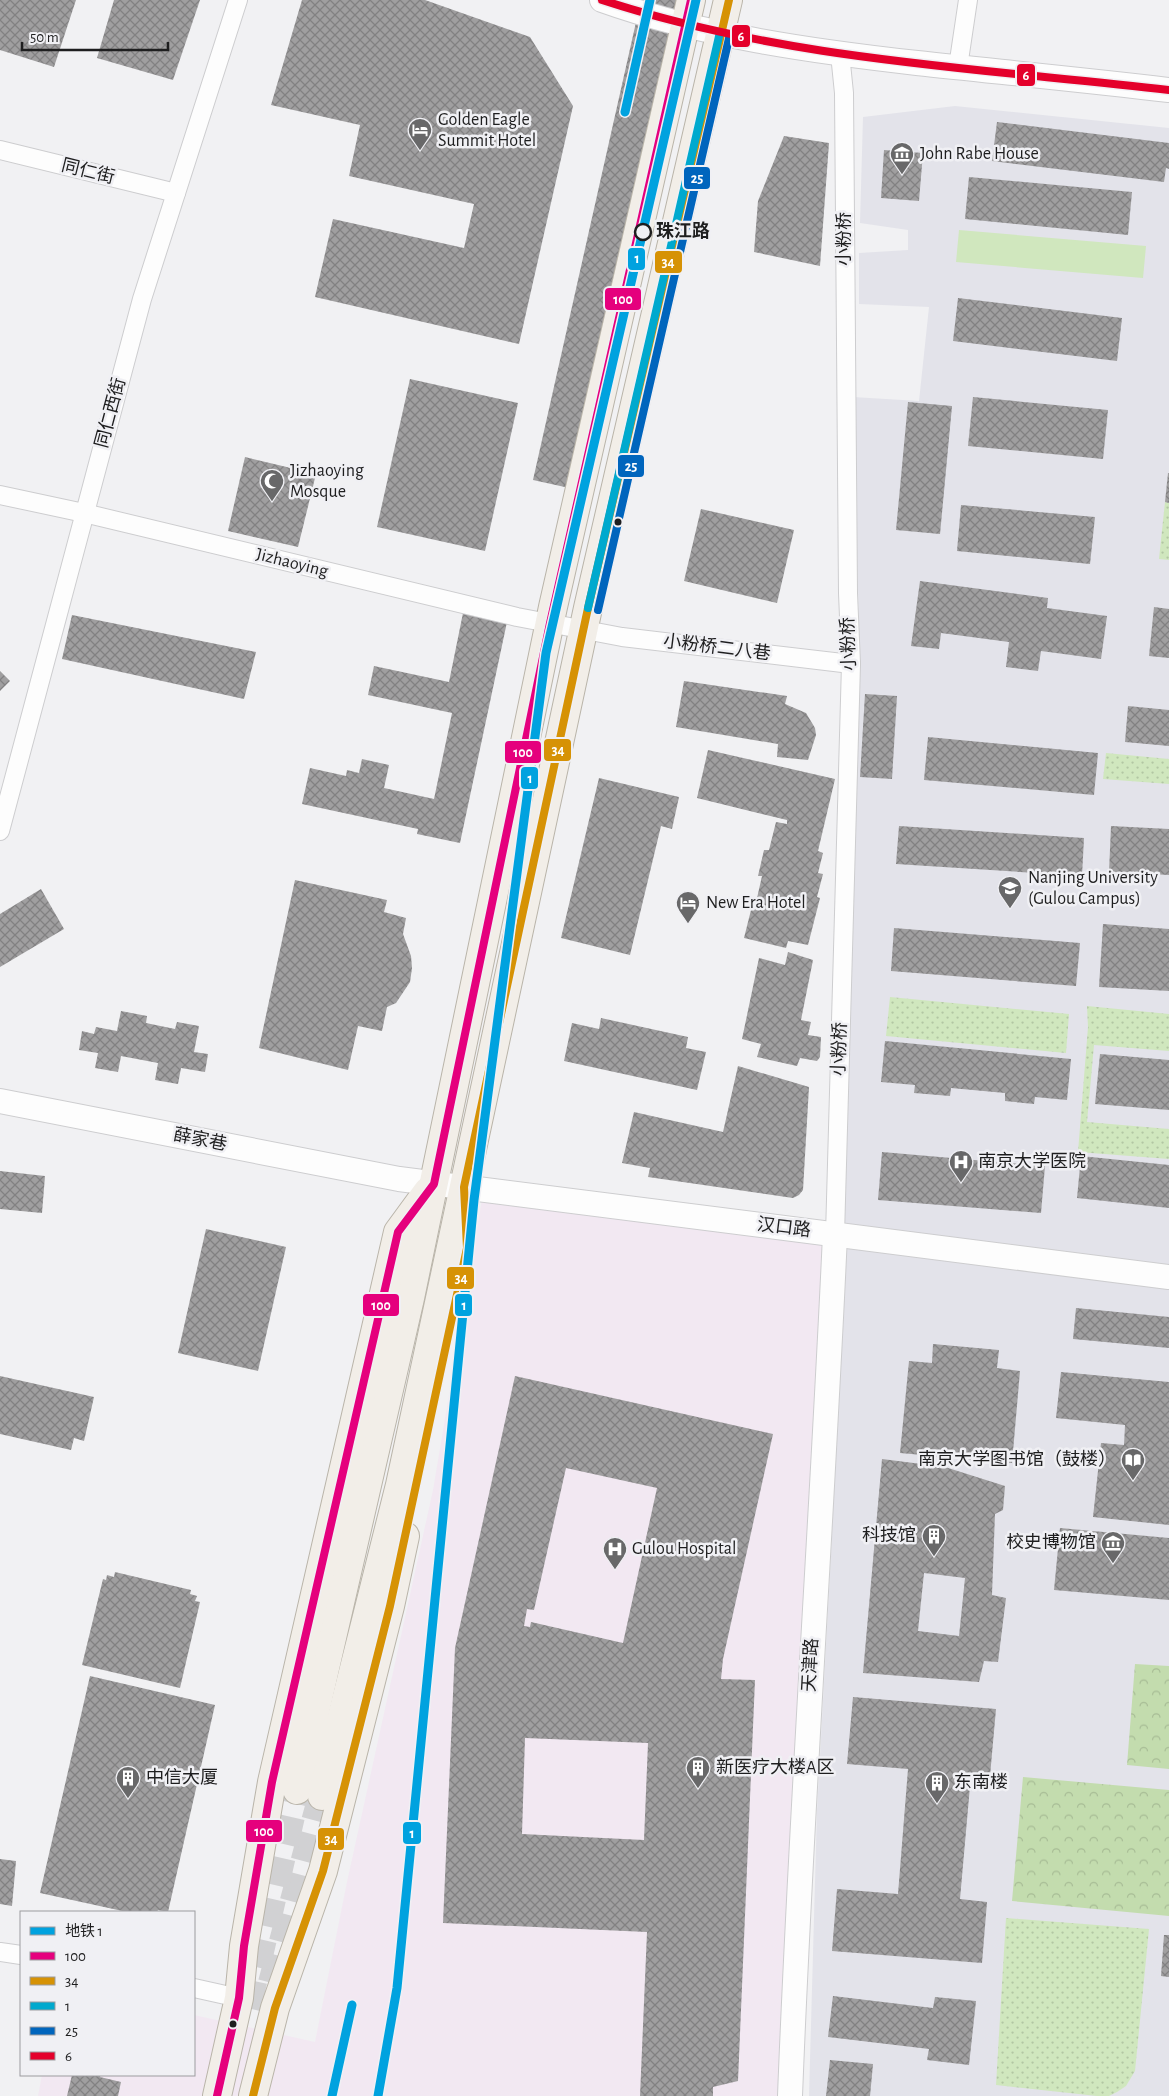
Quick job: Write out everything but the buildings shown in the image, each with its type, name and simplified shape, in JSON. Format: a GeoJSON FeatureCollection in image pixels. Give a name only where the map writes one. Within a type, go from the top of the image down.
{"type":"FeatureCollection","features":[{"type":"Feature","properties":{"kind":"main road"},"geometry":{"type":"LineString","coordinates":[[688,12],[550,623],[309,1793],[400,1485],[586,618],[728,0]]}},
{"type":"Feature","properties":{"kind":"main road"},"geometry":{"type":"LineString","coordinates":[[217,2096],[239,1998],[244,1946],[272,1782],[398,1232],[434,1184]]}},
{"type":"Feature","properties":{"kind":"main road"},"geometry":{"type":"LineString","coordinates":[[253,2096],[275,2008],[323,1871],[390,1606],[467,1248],[464,1188]]}},
{"type":"Feature","properties":{"kind":"street","name":"同仁西街"},"geometry":{"type":"LineString","coordinates":[[0,831],[142,299],[238,0]]}},
{"type":"Feature","properties":{"kind":"street"},"geometry":{"type":"LineString","coordinates":[[602,0],[652,18],[688,12],[720,32],[763,42],[840,54],[1169,90]]}},
{"type":"Feature","properties":{"kind":"street"},"geometry":{"type":"LineString","coordinates":[[958,67],[968,0]]}},
{"type":"Feature","properties":{"kind":"street","name":"小粉桥"},"geometry":{"type":"LineString","coordinates":[[835,1235],[851,664],[848,584],[844,93],[840,54]]}},
{"type":"Feature","properties":{"kind":"street","name":"同仁街"},"geometry":{"type":"LineString","coordinates":[[0,150],[176,193]]}},
{"type":"Feature","properties":{"kind":"street","name":"Jizhaoying"},"geometry":{"type":"LineString","coordinates":[[0,495],[84,513],[517,618],[550,623],[586,618]]}},
{"type":"Feature","properties":{"kind":"street","name":"小粉桥二八巷"},"geometry":{"type":"LineString","coordinates":[[586,618],[622,637],[851,664]]}},
{"type":"Feature","properties":{"kind":"street","name":"薛家巷"},"geometry":{"type":"LineString","coordinates":[[0,1101],[399,1179]]}},
{"type":"Feature","properties":{"kind":"street","name":"汉口路"},"geometry":{"type":"LineString","coordinates":[[399,1179],[1169,1277]]}},
{"type":"Feature","properties":{"kind":"street","name":"天津路"},"geometry":{"type":"LineString","coordinates":[[790,2096],[798,1894],[825,1448],[835,1235]]}},
{"type":"Feature","properties":{"kind":"street"},"geometry":{"type":"LineString","coordinates":[[0,1952],[20,1955]]}},
{"type":"Feature","properties":{"kind":"street"},"geometry":{"type":"LineString","coordinates":[[195,1988],[239,1998]]}},
{"type":"Feature","properties":{"kind":"shaded area","name":"Nanjing University (Gulou Campus)"},"geometry":{"type":"Polygon","coordinates":[[[955,106],[1169,128],[1169,2096],[809,2096],[817,1811],[832,1536],[841,1153],[860,666],[853,397],[919,401],[929,307],[859,304],[859,253],[908,250],[908,230],[860,223],[863,117],[955,106]]]}},
{"type":"Feature","properties":{"kind":"shaded area","name":"Gulou Hospital"},"geometry":{"type":"Polygon","coordinates":[[[482,1199],[830,1240],[790,2096],[38,2096],[42,2076],[195,2076],[195,2015],[315,2042],[347,1882],[433,1490],[482,1199]]]}},
{"type":"Feature","properties":{"kind":"green space"},"geometry":{"type":"Polygon","coordinates":[[[959,230],[1146,246],[1143,278],[956,262],[959,230]]]}},
{"type":"Feature","properties":{"kind":"green space"},"geometry":{"type":"Polygon","coordinates":[[[1165,502],[1169,503],[1169,560],[1159,559],[1165,502]]]}},
{"type":"Feature","properties":{"kind":"green space"},"geometry":{"type":"Polygon","coordinates":[[[1106,753],[1169,759],[1169,784],[1103,779],[1106,753]]]}},
{"type":"Feature","properties":{"kind":"green space"},"geometry":{"type":"Polygon","coordinates":[[[890,997],[1069,1014],[1066,1053],[886,1036],[890,997]]]}},
{"type":"Feature","properties":{"kind":"green space"},"geometry":{"type":"Polygon","coordinates":[[[1087,1006],[1169,1014],[1169,1051],[1094,1045],[1087,1122],[1169,1129],[1169,1159],[1078,1152],[1088,1027],[1087,1006]]]}},
{"type":"Feature","properties":{"kind":"green space"},"geometry":{"type":"Polygon","coordinates":[[[1135,1664],[1169,1666],[1169,1769],[1127,1765],[1135,1664]]]}},
{"type":"Feature","properties":{"kind":"green space"},"geometry":{"type":"Polygon","coordinates":[[[1023,1777],[1169,1790],[1169,1916],[1012,1901],[1023,1777]]]}},
{"type":"Feature","properties":{"kind":"green space"},"geometry":{"type":"Polygon","coordinates":[[[1006,1918],[1149,1929],[1135,2071],[1126,2086],[1109,2096],[1097,2096],[996,2085],[1006,1918]]]}},
{"type":"Feature","properties":{"kind":"tunnel"},"geometry":{"type":"LineString","coordinates":[[247,2008],[297,1790]]}},
{"type":"Feature","properties":{"kind":"tunnel"},"geometry":{"type":"LineString","coordinates":[[272,1983],[322,1796]]}},
{"type":"Feature","properties":{"kind":"metro line","name":"1"},"geometry":{"type":"LineString","coordinates":[[625,112],[650,0]]}},
{"type":"Feature","properties":{"kind":"metro line","name":"1"},"geometry":{"type":"LineString","coordinates":[[378,2096],[397,1988],[474,1200],[546,653],[696,0]]}},
{"type":"Feature","properties":{"kind":"metro line","name":"1"},"geometry":{"type":"LineString","coordinates":[[332,2096],[352,2005]]}},
{"type":"Feature","properties":{"kind":"transit line","name":"6"},"geometry":{"type":"LineString","coordinates":[[602,0],[671,20],[741,36],[812,49],[954,68],[1169,90]]}},
{"type":"Feature","properties":{"kind":"transit line","name":"100"},"geometry":{"type":"LineString","coordinates":[[217,2096],[239,1998],[244,1946],[272,1782],[398,1232],[434,1184],[550,623],[691,0]]}},
{"type":"Feature","properties":{"kind":"transit line","name":"34"},"geometry":{"type":"LineString","coordinates":[[253,2096],[275,2008],[323,1871],[390,1606],[467,1248],[464,1187],[588,608],[729,0]]}},
{"type":"Feature","properties":{"kind":"transit line","name":"1"},"geometry":{"type":"LineString","coordinates":[[588,608],[720,32]]}},
{"type":"Feature","properties":{"kind":"transit line","name":"25"},"geometry":{"type":"LineString","coordinates":[[598,610],[730,34]]}},
{"type":"Feature","properties":{"kind":"place","name":"Golden Eagle Summit Hotel"},"geometry":{"type":"Point","coordinates":[420,151]}},
{"type":"Feature","properties":{"kind":"place","name":"John Rabe House"},"geometry":{"type":"Point","coordinates":[902,175]}},
{"type":"Feature","properties":{"kind":"place","name":"珠江路"},"geometry":{"type":"Point","coordinates":[643,232]}},
{"type":"Feature","properties":{"kind":"place","name":"Jizhaoying Mosque"},"geometry":{"type":"Point","coordinates":[272,502]}},
{"type":"Feature","properties":{"kind":"place","name":"Nanjing University (Gulou Campus)"},"geometry":{"type":"Point","coordinates":[1010,909]}},
{"type":"Feature","properties":{"kind":"place","name":"New Era Hotel"},"geometry":{"type":"Point","coordinates":[688,924]}},
{"type":"Feature","properties":{"kind":"place","name":"南京大学医院"},"geometry":{"type":"Point","coordinates":[961,1183]}},
{"type":"Feature","properties":{"kind":"place","name":"南京大学图书馆（鼓楼）"},"geometry":{"type":"Point","coordinates":[1133,1481]}},
{"type":"Feature","properties":{"kind":"place","name":"科技馆"},"geometry":{"type":"Point","coordinates":[934,1557]}},
{"type":"Feature","properties":{"kind":"place","name":"校史博物馆"},"geometry":{"type":"Point","coordinates":[1113,1564]}},
{"type":"Feature","properties":{"kind":"place","name":"Gulou Hospital"},"geometry":{"type":"Point","coordinates":[615,1570]}},
{"type":"Feature","properties":{"kind":"place","name":"新医疗大楼A区"},"geometry":{"type":"Point","coordinates":[698,1789]}},
{"type":"Feature","properties":{"kind":"place","name":"中信大厦"},"geometry":{"type":"Point","coordinates":[128,1799]}},
{"type":"Feature","properties":{"kind":"place","name":"东南楼"},"geometry":{"type":"Point","coordinates":[937,1804]}}]}
